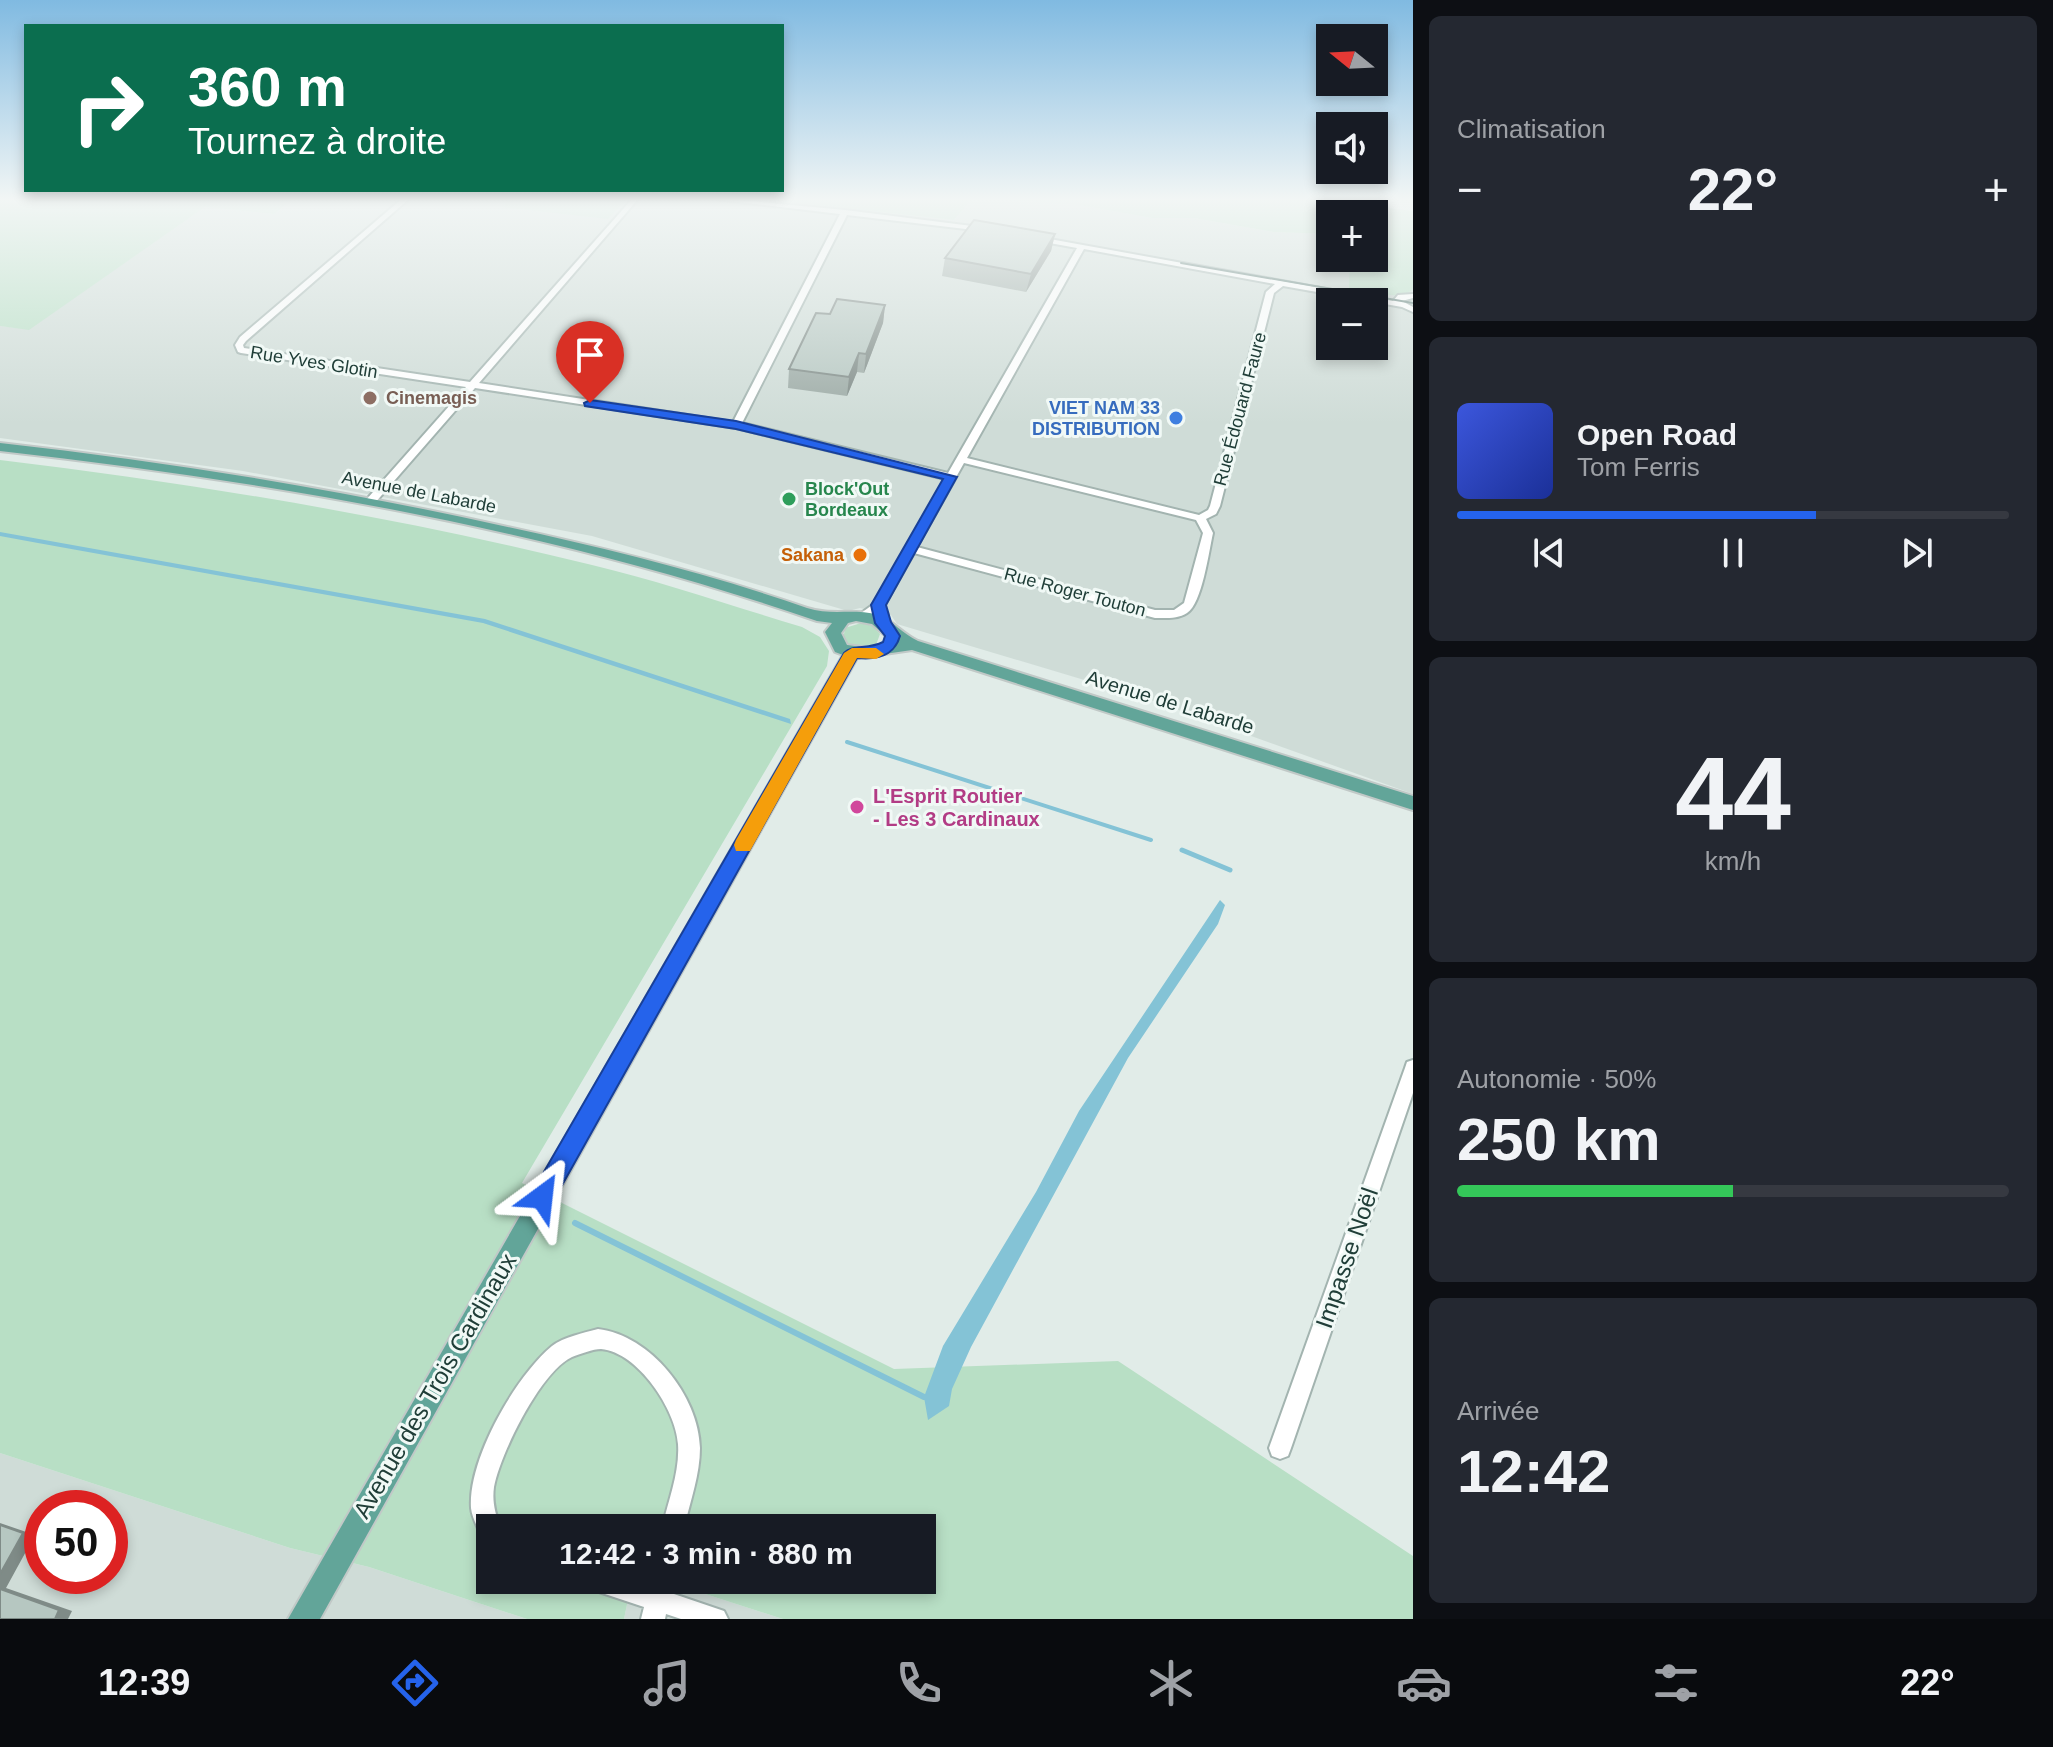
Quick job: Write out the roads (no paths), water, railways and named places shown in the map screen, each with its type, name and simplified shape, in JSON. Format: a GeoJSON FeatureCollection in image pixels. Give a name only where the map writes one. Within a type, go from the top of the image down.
{"type":"FeatureCollection","features":[{"type":"Feature","properties":{"kind":"main road","name":"Avenue de Labarde"},"geometry":{"type":"LineString","coordinates":[[0,447],[219,475],[370,502],[591,549],[822,618],[856,617]]}},
{"type":"Feature","properties":{"kind":"main road"},"geometry":{"type":"LineString","coordinates":[[822,618],[833,632],[837,644],[852,653],[867,655],[886,649],[892,641],[887,627],[856,617],[838,623],[833,632]]}},
{"type":"Feature","properties":{"kind":"main road","name":"Avenue de Labarde"},"geometry":{"type":"LineString","coordinates":[[887,627],[913,645],[1413,803]]}},
{"type":"Feature","properties":{"kind":"main road","name":"Avenue de Labarde"},"geometry":{"type":"LineString","coordinates":[[886,649],[913,645]]}},
{"type":"Feature","properties":{"kind":"main road","name":"Avenue des Trois Cardinaux"},"geometry":{"type":"LineString","coordinates":[[303,1619],[852,653]]}},
{"type":"Feature","properties":{"kind":"street","name":"Rue Yves Glotin"},"geometry":{"type":"LineString","coordinates":[[319,274],[243,339],[239,348],[246,352],[472,386]]}},
{"type":"Feature","properties":{"kind":"street"},"geometry":{"type":"LineString","coordinates":[[370,502],[570,274]]}},
{"type":"Feature","properties":{"kind":"street"},"geometry":{"type":"LineString","coordinates":[[736,425],[814,274]]}},
{"type":"Feature","properties":{"kind":"street"},"geometry":{"type":"LineString","coordinates":[[856,617],[879,605],[1066,274]]}},
{"type":"Feature","properties":{"kind":"street"},"geometry":{"type":"LineString","coordinates":[[1225,274],[1401,301],[1413,296]]}},
{"type":"Feature","properties":{"kind":"street"},"geometry":{"type":"LineString","coordinates":[[1255,274],[1401,301],[1413,310]]}},
{"type":"Feature","properties":{"kind":"street"},"geometry":{"type":"LineString","coordinates":[[1263,281],[1270,292],[1281,283]]}},
{"type":"Feature","properties":{"kind":"street","name":"Rue Édouard Faure"},"geometry":{"type":"LineString","coordinates":[[1200,518],[1212,512],[1215,506],[1270,292]]}},
{"type":"Feature","properties":{"kind":"street"},"geometry":{"type":"LineString","coordinates":[[472,386],[736,425],[951,477]]}},
{"type":"Feature","properties":{"kind":"street"},"geometry":{"type":"LineString","coordinates":[[961,459],[1200,518]]}},
{"type":"Feature","properties":{"kind":"street","name":"Rue Roger Touton"},"geometry":{"type":"LineString","coordinates":[[910,549],[1155,614],[1174,614],[1187,609],[1190,604],[1208,533],[1200,518]]}},
{"type":"Feature","properties":{"kind":"street"},"geometry":{"type":"LineString","coordinates":[[879,605],[887,627]]}},
{"type":"Feature","properties":{"kind":"street","name":"Impasse Noël"},"geometry":{"type":"LineString","coordinates":[[1280,1448],[1413,1068]]}},
{"type":"Feature","properties":{"kind":"street"},"geometry":{"type":"LineString","coordinates":[[483,1514],[482,1485],[498,1441],[530,1390],[561,1351],[600,1339],[632,1351],[662,1378],[681,1412],[689,1445],[676,1514]]}},
{"type":"Feature","properties":{"kind":"street"},"geometry":{"type":"LineString","coordinates":[[658,1600],[716,1619]]}},
{"type":"Feature","properties":{"kind":"water"},"geometry":{"type":"Polygon","coordinates":[[[0,532],[485,619],[790,719],[791,724],[483,623],[0,536],[0,532]]]}},
{"type":"Feature","properties":{"kind":"water"},"geometry":{"type":"Polygon","coordinates":[[[1220,900],[1225,905],[1218,924],[1128,1058],[971,1347],[952,1389],[949,1406],[928,1420],[924,1397],[943,1346],[1036,1192],[1079,1111],[1220,900]]]}},
{"type":"Feature","properties":{"kind":"waterway"},"geometry":{"type":"LineString","coordinates":[[847,742],[1151,840]]}},
{"type":"Feature","properties":{"kind":"waterway"},"geometry":{"type":"LineString","coordinates":[[1182,850],[1230,870]]}},
{"type":"Feature","properties":{"kind":"waterway"},"geometry":{"type":"LineString","coordinates":[[575,1223],[924,1397]]}},
{"type":"Feature","properties":{"kind":"tram line"},"geometry":{"type":"LineString","coordinates":[[1242,274],[1413,303]]}},
{"type":"Feature","properties":{"kind":"place","name":"Cinemagis"},"geometry":{"type":"Point","coordinates":[370,398]}},
{"type":"Feature","properties":{"kind":"place","name":"VIET NAM 33 DISTRIBUTION"},"geometry":{"type":"Point","coordinates":[1176,418]}},
{"type":"Feature","properties":{"kind":"place","name":"Block'Out Bordeaux"},"geometry":{"type":"Point","coordinates":[789,499]}},
{"type":"Feature","properties":{"kind":"place","name":"Sakana"},"geometry":{"type":"Point","coordinates":[860,555]}},
{"type":"Feature","properties":{"kind":"place","name":"L'Esprit Routier - Les 3 Cardinaux"},"geometry":{"type":"Point","coordinates":[857,807]}}]}
